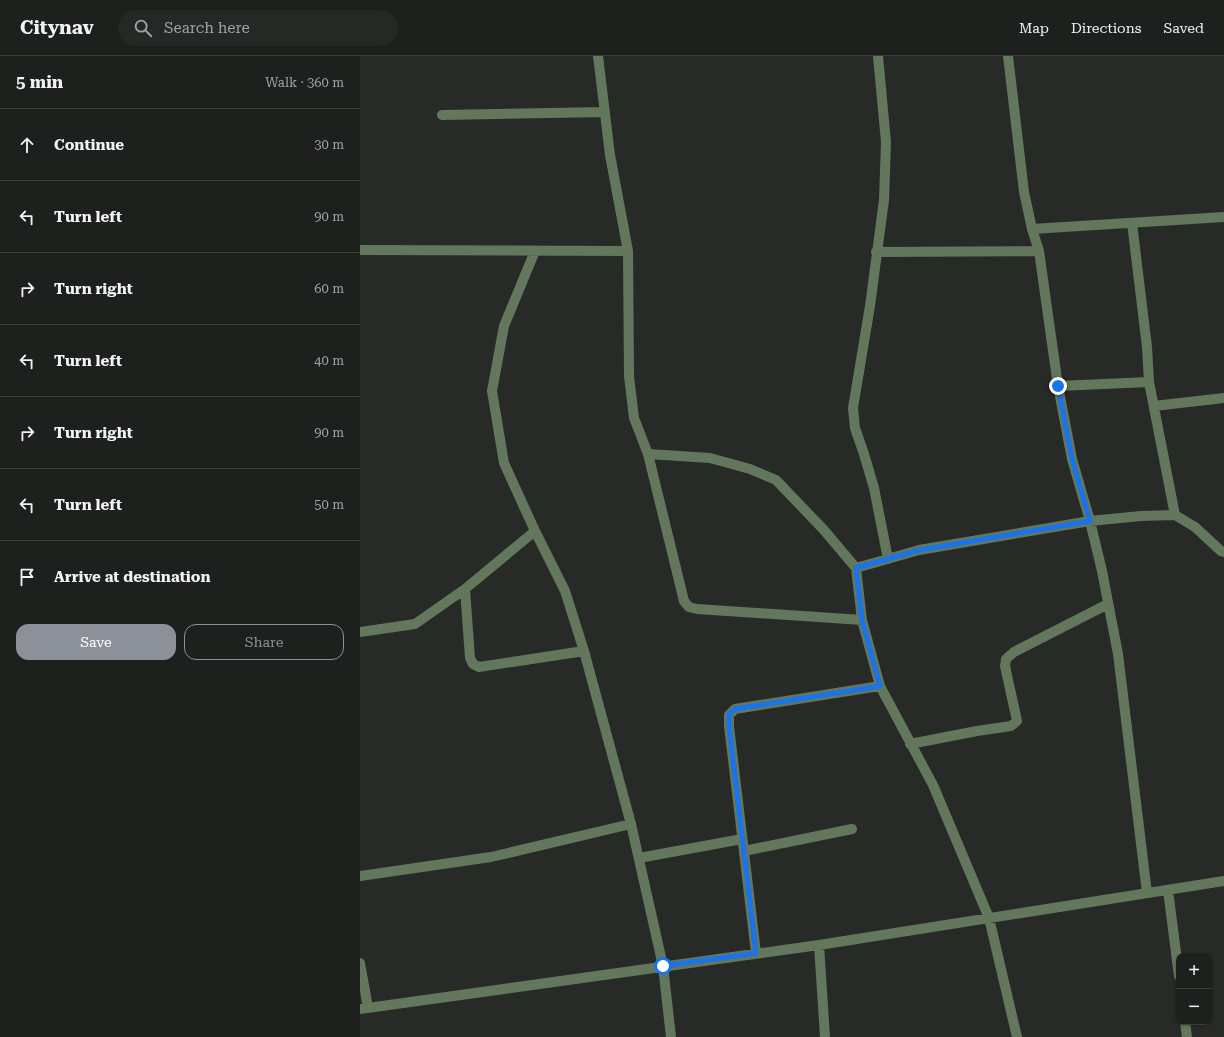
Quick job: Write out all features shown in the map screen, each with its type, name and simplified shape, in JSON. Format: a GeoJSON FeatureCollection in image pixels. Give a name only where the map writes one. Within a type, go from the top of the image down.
{"type":"FeatureCollection","features":[{"type":"Feature","properties":{"kind":"street"},"geometry":{"type":"LineString","coordinates":[[598,56],[610,155],[628,251],[629,376],[634,418],[648,454],[684,601],[689,607],[697,609],[862,620]]}},
{"type":"Feature","properties":{"kind":"street"},"geometry":{"type":"LineString","coordinates":[[878,56],[886,142],[884,200],[870,306],[853,408],[855,428],[874,488],[888,559]]}},
{"type":"Feature","properties":{"kind":"street"},"geometry":{"type":"LineString","coordinates":[[1008,56],[1024,192],[1032,229],[1039,251],[1058,386],[1072,459],[1090,521],[1102,571],[1118,654],[1147,893]]}},
{"type":"Feature","properties":{"kind":"street"},"geometry":{"type":"LineString","coordinates":[[442,115],[605,112]]}},
{"type":"Feature","properties":{"kind":"street"},"geometry":{"type":"LineString","coordinates":[[1032,229],[1224,217]]}},
{"type":"Feature","properties":{"kind":"street"},"geometry":{"type":"LineString","coordinates":[[1132,223],[1147,347],[1149,382],[1175,515]]}},
{"type":"Feature","properties":{"kind":"street"},"geometry":{"type":"LineString","coordinates":[[360,250],[628,251]]}},
{"type":"Feature","properties":{"kind":"street"},"geometry":{"type":"LineString","coordinates":[[535,251],[504,326],[492,391],[504,463],[535,531],[565,591],[584,651],[639,858],[663,966],[671,1037]]}},
{"type":"Feature","properties":{"kind":"street"},"geometry":{"type":"LineString","coordinates":[[876,252],[1039,251]]}},
{"type":"Feature","properties":{"kind":"street"},"geometry":{"type":"LineString","coordinates":[[1058,386],[1149,382]]}},
{"type":"Feature","properties":{"kind":"street"},"geometry":{"type":"LineString","coordinates":[[1154,406],[1224,398]]}},
{"type":"Feature","properties":{"kind":"street"},"geometry":{"type":"LineString","coordinates":[[648,454],[710,458],[750,469],[776,480],[823,529],[856,568],[862,620],[880,686],[933,785],[989,918],[1017,1037]]}},
{"type":"Feature","properties":{"kind":"street"},"geometry":{"type":"LineString","coordinates":[[856,568],[919,550],[1090,521],[1142,516],[1175,515],[1195,527],[1221,551],[1224,552]]}},
{"type":"Feature","properties":{"kind":"street"},"geometry":{"type":"LineString","coordinates":[[360,632],[415,624],[465,589],[535,531]]}},
{"type":"Feature","properties":{"kind":"street"},"geometry":{"type":"LineString","coordinates":[[465,589],[470,658],[473,664],[479,667],[584,651]]}},
{"type":"Feature","properties":{"kind":"street"},"geometry":{"type":"LineString","coordinates":[[910,744],[977,730],[1011,726],[1017,721],[1005,666],[1006,659],[1014,652],[1108,604]]}},
{"type":"Feature","properties":{"kind":"street"},"geometry":{"type":"LineString","coordinates":[[756,953],[729,726],[729,714],[735,709],[880,686]]}},
{"type":"Feature","properties":{"kind":"street"},"geometry":{"type":"LineString","coordinates":[[360,876],[491,857],[631,824]]}},
{"type":"Feature","properties":{"kind":"street"},"geometry":{"type":"LineString","coordinates":[[744,851],[852,828]]}},
{"type":"Feature","properties":{"kind":"street"},"geometry":{"type":"LineString","coordinates":[[639,858],[742,839]]}},
{"type":"Feature","properties":{"kind":"street"},"geometry":{"type":"LineString","coordinates":[[360,963],[364,1008],[819,945],[1224,881]]}},
{"type":"Feature","properties":{"kind":"street"},"geometry":{"type":"LineString","coordinates":[[1168,890],[1176,953]]}},
{"type":"Feature","properties":{"kind":"street"},"geometry":{"type":"LineString","coordinates":[[819,945],[825,1037]]}},
{"type":"Feature","properties":{"kind":"street"},"geometry":{"type":"LineString","coordinates":[[1185,1025],[1187,1037]]}},
{"type":"Feature","properties":{"kind":"route"},"geometry":{"type":"LineString","coordinates":[[663,966],[756,953],[729,726],[729,714],[735,709],[880,686],[862,620],[856,568],[919,550],[1090,521],[1072,459],[1058,386]]}}]}
